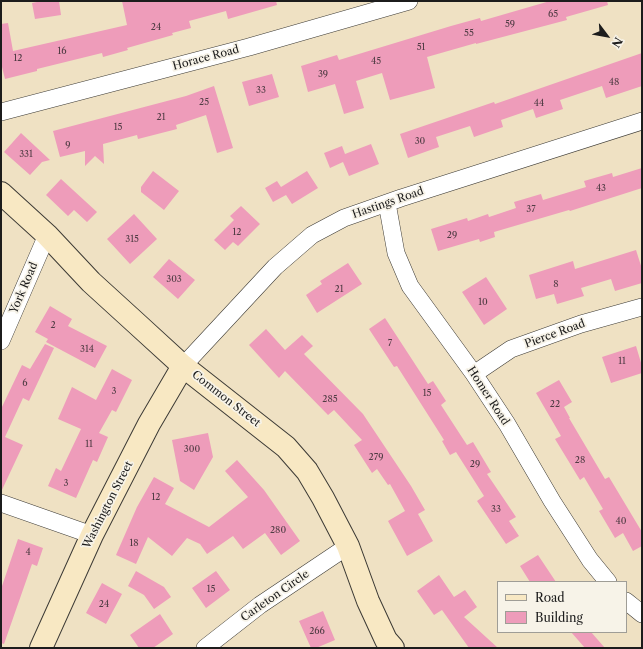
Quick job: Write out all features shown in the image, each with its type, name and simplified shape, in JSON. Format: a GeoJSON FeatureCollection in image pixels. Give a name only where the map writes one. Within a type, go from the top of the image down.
{"type":"FeatureCollection","features":[{"type":"Feature","properties":{"kind":"main road","name":"Common Street"},"geometry":{"type":"LineString","coordinates":[[1,193],[47,235],[91,282],[183,366],[286,447],[307,471],[324,498],[348,546],[368,601],[386,640],[393,648]]}},
{"type":"Feature","properties":{"kind":"main road","name":"Washington Street"},"geometry":{"type":"LineString","coordinates":[[41,648],[92,535],[149,424],[183,366]]}},
{"type":"Feature","properties":{"kind":"street","name":"Horace Road"},"geometry":{"type":"LineString","coordinates":[[1,112],[249,47],[409,1]]}},
{"type":"Feature","properties":{"kind":"street","name":"Hastings Road"},"geometry":{"type":"LineString","coordinates":[[183,366],[275,267],[312,235],[344,218],[387,203],[642,121]]}},
{"type":"Feature","properties":{"kind":"street","name":"Homer Road"},"geometry":{"type":"LineString","coordinates":[[387,203],[396,253],[410,286],[474,374],[507,424],[552,501],[590,560],[607,581]]}},
{"type":"Feature","properties":{"kind":"street","name":"York Road"},"geometry":{"type":"LineString","coordinates":[[1,341],[47,235]]}},
{"type":"Feature","properties":{"kind":"street","name":"Pierce Road"},"geometry":{"type":"LineString","coordinates":[[474,374],[511,349],[581,324],[642,307]]}},
{"type":"Feature","properties":{"kind":"street"},"geometry":{"type":"LineString","coordinates":[[1,502],[92,535]]}},
{"type":"Feature","properties":{"kind":"street","name":"Carleton Circle"},"geometry":{"type":"LineString","coordinates":[[205,648],[260,605],[348,546]]}},
{"type":"Feature","properties":{"kind":"street"},"geometry":{"type":"LineString","coordinates":[[627,602],[642,614]]}},
{"type":"Feature","properties":{"kind":"building"},"geometry":{"type":"Polygon","coordinates":[[[42,1],[59,1],[61,15],[35,19],[32,3],[42,1]]]}},
{"type":"Feature","properties":{"kind":"building"},"geometry":{"type":"Polygon","coordinates":[[[122,1],[276,1],[277,5],[228,19],[226,11],[189,21],[191,28],[172,33],[173,35],[127,48],[128,50],[103,57],[102,53],[37,69],[37,71],[5,79],[1,63],[1,24],[8,23],[13,51],[127,25],[122,1]]]}},
{"type":"Feature","properties":{"kind":"building"},"geometry":{"type":"Polygon","coordinates":[[[550,1],[607,1],[608,5],[566,17],[567,20],[427,57],[435,88],[390,100],[382,73],[356,81],[364,108],[344,114],[335,84],[308,92],[301,66],[337,55],[339,60],[451,26],[480,18],[481,21],[550,1]]]}},
{"type":"Feature","properties":{"kind":"building"},"geometry":{"type":"Polygon","coordinates":[[[642,53],[642,86],[606,98],[602,86],[560,100],[563,109],[536,118],[533,109],[501,120],[503,127],[474,137],[470,126],[436,137],[439,147],[408,158],[400,134],[494,102],[495,104],[642,53]]]}},
{"type":"Feature","properties":{"kind":"building"},"geometry":{"type":"Polygon","coordinates":[[[272,74],[279,97],[249,106],[242,82],[272,74]]]}},
{"type":"Feature","properties":{"kind":"building"},"geometry":{"type":"Polygon","coordinates":[[[214,86],[233,148],[217,153],[206,115],[176,125],[177,129],[138,139],[137,135],[103,144],[104,164],[95,156],[85,166],[85,151],[60,157],[53,131],[186,96],[214,86]]]}},
{"type":"Feature","properties":{"kind":"building"},"geometry":{"type":"Polygon","coordinates":[[[21,133],[50,160],[42,162],[30,175],[4,152],[21,133]]]}},
{"type":"Feature","properties":{"kind":"building"},"geometry":{"type":"Polygon","coordinates":[[[371,144],[379,164],[349,176],[343,162],[330,168],[324,153],[342,146],[345,154],[371,144]]]}},
{"type":"Feature","properties":{"kind":"building"},"geometry":{"type":"Polygon","coordinates":[[[642,168],[642,188],[570,211],[569,210],[494,232],[495,237],[480,242],[479,239],[438,251],[431,229],[467,218],[468,221],[488,214],[489,217],[516,208],[514,202],[541,194],[543,200],[586,187],[584,181],[612,173],[613,177],[642,168]]]}},
{"type":"Feature","properties":{"kind":"building"},"geometry":{"type":"Polygon","coordinates":[[[153,171],[179,191],[164,210],[141,192],[141,187],[153,171]]]}},
{"type":"Feature","properties":{"kind":"building"},"geometry":{"type":"Polygon","coordinates":[[[307,171],[318,188],[292,204],[286,195],[273,202],[265,188],[277,181],[281,187],[307,171]]]}},
{"type":"Feature","properties":{"kind":"building"},"geometry":{"type":"Polygon","coordinates":[[[61,179],[97,212],[87,222],[74,210],[68,216],[46,195],[61,179]]]}},
{"type":"Feature","properties":{"kind":"building"},"geometry":{"type":"Polygon","coordinates":[[[241,206],[260,224],[238,246],[233,242],[225,250],[214,240],[234,220],[230,216],[241,206]]]}},
{"type":"Feature","properties":{"kind":"building"},"geometry":{"type":"Polygon","coordinates":[[[134,214],[157,239],[130,264],[107,239],[134,214]]]}},
{"type":"Feature","properties":{"kind":"building"},"geometry":{"type":"Polygon","coordinates":[[[636,250],[642,269],[642,283],[615,291],[611,279],[581,288],[584,296],[557,304],[554,294],[536,299],[529,275],[573,261],[575,269],[636,250]]]}},
{"type":"Feature","properties":{"kind":"building"},"geometry":{"type":"Polygon","coordinates":[[[169,259],[195,280],[178,299],[153,277],[169,259]]]}},
{"type":"Feature","properties":{"kind":"building"},"geometry":{"type":"Polygon","coordinates":[[[348,263],[362,284],[317,313],[306,295],[322,284],[320,281],[348,263]]]}},
{"type":"Feature","properties":{"kind":"building"},"geometry":{"type":"Polygon","coordinates":[[[486,277],[507,309],[484,325],[462,292],[486,277]]]}},
{"type":"Feature","properties":{"kind":"building"},"geometry":{"type":"Polygon","coordinates":[[[50,306],[72,319],[68,326],[107,346],[95,368],[46,342],[48,339],[35,332],[50,306]]]}},
{"type":"Feature","properties":{"kind":"building"},"geometry":{"type":"Polygon","coordinates":[[[385,318],[428,384],[433,381],[446,401],[441,405],[467,445],[473,442],[491,472],[487,474],[516,517],[509,521],[519,536],[506,544],[477,501],[484,496],[456,452],[450,455],[442,441],[444,440],[397,366],[394,367],[369,329],[385,318]]]}},
{"type":"Feature","properties":{"kind":"building"},"geometry":{"type":"Polygon","coordinates":[[[266,329],[285,350],[302,335],[313,346],[304,354],[363,414],[411,486],[425,510],[418,514],[433,541],[407,556],[388,521],[405,511],[390,484],[388,485],[377,469],[372,473],[354,445],[362,440],[334,410],[328,415],[285,371],[279,378],[249,345],[266,329]]]}},
{"type":"Feature","properties":{"kind":"building"},"geometry":{"type":"Polygon","coordinates":[[[45,344],[54,348],[29,401],[23,398],[5,437],[23,445],[1,492],[1,409],[22,365],[30,369],[45,344]]]}},
{"type":"Feature","properties":{"kind":"building"},"geometry":{"type":"Polygon","coordinates":[[[636,346],[642,366],[642,373],[611,383],[602,357],[636,346]]]}},
{"type":"Feature","properties":{"kind":"building"},"geometry":{"type":"Polygon","coordinates":[[[112,369],[132,380],[116,412],[112,410],[99,433],[108,437],[97,462],[93,460],[76,498],[48,486],[56,468],[61,471],[81,429],[58,419],[72,387],[96,400],[112,369]]]}},
{"type":"Feature","properties":{"kind":"building"},"geometry":{"type":"Polygon","coordinates":[[[559,380],[572,402],[564,407],[569,418],[605,479],[609,477],[642,532],[642,546],[633,551],[623,533],[615,538],[599,511],[603,509],[584,477],[580,480],[555,439],[561,436],[536,393],[559,380]]]}},
{"type":"Feature","properties":{"kind":"building"},"geometry":{"type":"Polygon","coordinates":[[[208,433],[213,457],[194,490],[180,481],[172,440],[208,433]]]}},
{"type":"Feature","properties":{"kind":"building"},"geometry":{"type":"Polygon","coordinates":[[[237,460],[264,490],[300,541],[281,555],[265,533],[243,549],[233,536],[207,554],[200,544],[187,538],[172,556],[148,537],[136,564],[116,555],[137,507],[154,477],[174,488],[165,504],[209,527],[248,497],[225,471],[237,460]]]}},
{"type":"Feature","properties":{"kind":"building"},"geometry":{"type":"Polygon","coordinates":[[[18,539],[43,548],[37,566],[32,564],[4,644],[1,643],[1,589],[18,539]]]}},
{"type":"Feature","properties":{"kind":"building"},"geometry":{"type":"Polygon","coordinates":[[[538,555],[555,581],[529,581],[520,566],[538,555]]]}},
{"type":"Feature","properties":{"kind":"building"},"geometry":{"type":"Polygon","coordinates":[[[136,571],[164,587],[171,597],[154,609],[144,595],[128,586],[136,571]]]}},
{"type":"Feature","properties":{"kind":"building"},"geometry":{"type":"Polygon","coordinates":[[[216,571],[230,590],[206,608],[192,588],[216,571]]]}},
{"type":"Feature","properties":{"kind":"building"},"geometry":{"type":"Polygon","coordinates":[[[439,575],[454,597],[465,590],[477,607],[464,617],[498,648],[469,648],[442,610],[434,615],[417,591],[439,575]]]}},
{"type":"Feature","properties":{"kind":"building"},"geometry":{"type":"Polygon","coordinates":[[[102,583],[122,594],[106,624],[86,613],[102,583]]]}},
{"type":"Feature","properties":{"kind":"building"},"geometry":{"type":"Polygon","coordinates":[[[323,611],[335,640],[316,648],[311,648],[299,621],[323,611]]]}},
{"type":"Feature","properties":{"kind":"building"},"geometry":{"type":"Polygon","coordinates":[[[160,614],[173,634],[153,648],[139,648],[130,635],[160,614]]]}},
{"type":"Feature","properties":{"kind":"building"},"geometry":{"type":"Polygon","coordinates":[[[572,633],[592,633],[605,648],[585,648],[572,633]]]}}]}
